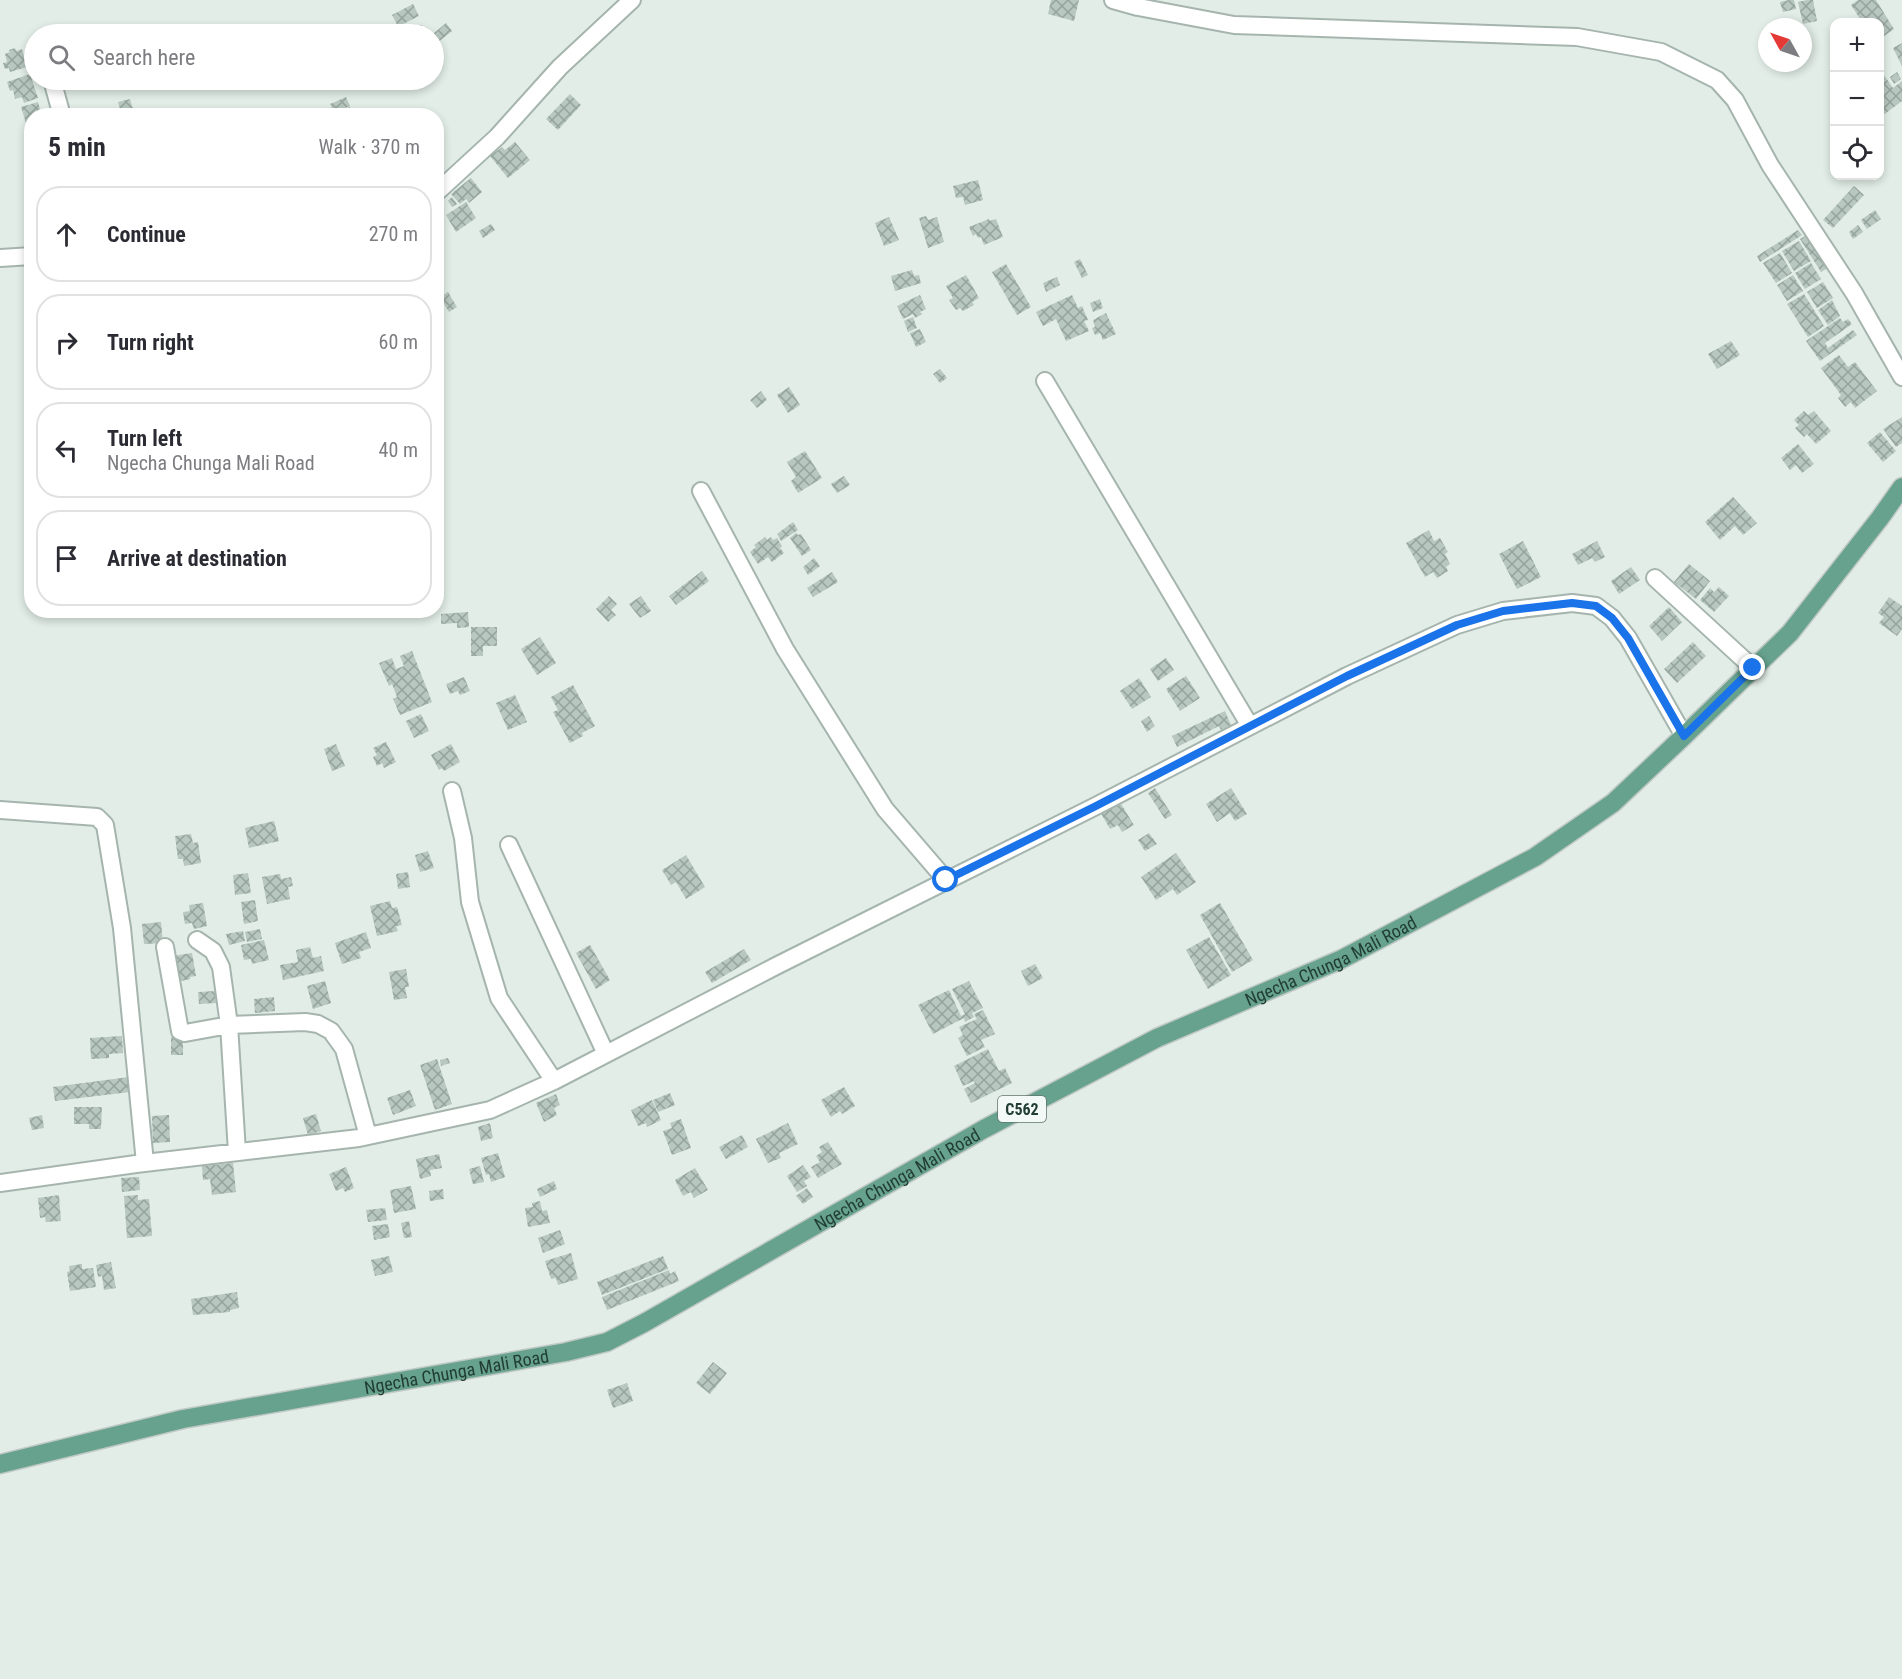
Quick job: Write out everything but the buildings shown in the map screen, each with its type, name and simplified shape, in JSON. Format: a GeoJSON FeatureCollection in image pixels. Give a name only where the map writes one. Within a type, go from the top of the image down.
{"type":"FeatureCollection","features":[{"type":"Feature","properties":{"kind":"main road","name":"Ngecha Chunga Mali Road"},"geometry":{"type":"LineString","coordinates":[[0,1464],[183,1419],[566,1352],[607,1342],[644,1323],[1005,1118],[1157,1038],[1342,958],[1535,857],[1613,803],[1790,633],[1902,487]]}},
{"type":"Feature","properties":{"kind":"street"},"geometry":{"type":"LineString","coordinates":[[444,186],[497,137],[560,67],[632,0]]}},
{"type":"Feature","properties":{"kind":"street"},"geometry":{"type":"LineString","coordinates":[[1113,0],[1139,3],[1234,25],[1577,37],[1661,51],[1717,80],[1735,100],[1770,165],[1854,293],[1902,377]]}},
{"type":"Feature","properties":{"kind":"street"},"geometry":{"type":"LineString","coordinates":[[55,90],[60,108]]}},
{"type":"Feature","properties":{"kind":"street"},"geometry":{"type":"LineString","coordinates":[[0,258],[24,256]]}},
{"type":"Feature","properties":{"kind":"street"},"geometry":{"type":"LineString","coordinates":[[1045,381],[1250,726]]}},
{"type":"Feature","properties":{"kind":"street"},"geometry":{"type":"LineString","coordinates":[[701,491],[785,649],[885,809],[946,880]]}},
{"type":"Feature","properties":{"kind":"street"},"geometry":{"type":"LineString","coordinates":[[1655,578],[1753,668]]}},
{"type":"Feature","properties":{"kind":"street"},"geometry":{"type":"LineString","coordinates":[[0,1183],[368,1136],[490,1110],[554,1081],[778,964],[1347,676],[1457,625],[1503,611],[1572,603],[1596,606],[1612,618],[1628,638],[1684,736]]}},
{"type":"Feature","properties":{"kind":"street"},"geometry":{"type":"LineString","coordinates":[[452,791],[463,838],[470,902],[499,998],[554,1081]]}},
{"type":"Feature","properties":{"kind":"street"},"geometry":{"type":"LineString","coordinates":[[0,810],[97,817],[105,825],[122,928],[145,1163]]}},
{"type":"Feature","properties":{"kind":"street"},"geometry":{"type":"LineString","coordinates":[[509,845],[606,1054]]}},
{"type":"Feature","properties":{"kind":"street"},"geometry":{"type":"LineString","coordinates":[[196,940],[213,951],[218,960],[229,1025],[237,1152]]}},
{"type":"Feature","properties":{"kind":"street"},"geometry":{"type":"LineString","coordinates":[[165,947],[180,1031],[185,1033],[229,1025],[304,1022],[318,1024],[331,1031],[344,1049],[368,1136]]}},
{"type":"Feature","properties":{"kind":"route"},"geometry":{"type":"LineString","coordinates":[[946,880],[1094,807],[1347,676],[1457,625],[1503,611],[1572,603],[1596,606],[1612,618],[1628,638],[1684,736],[1753,668]]}}]}
